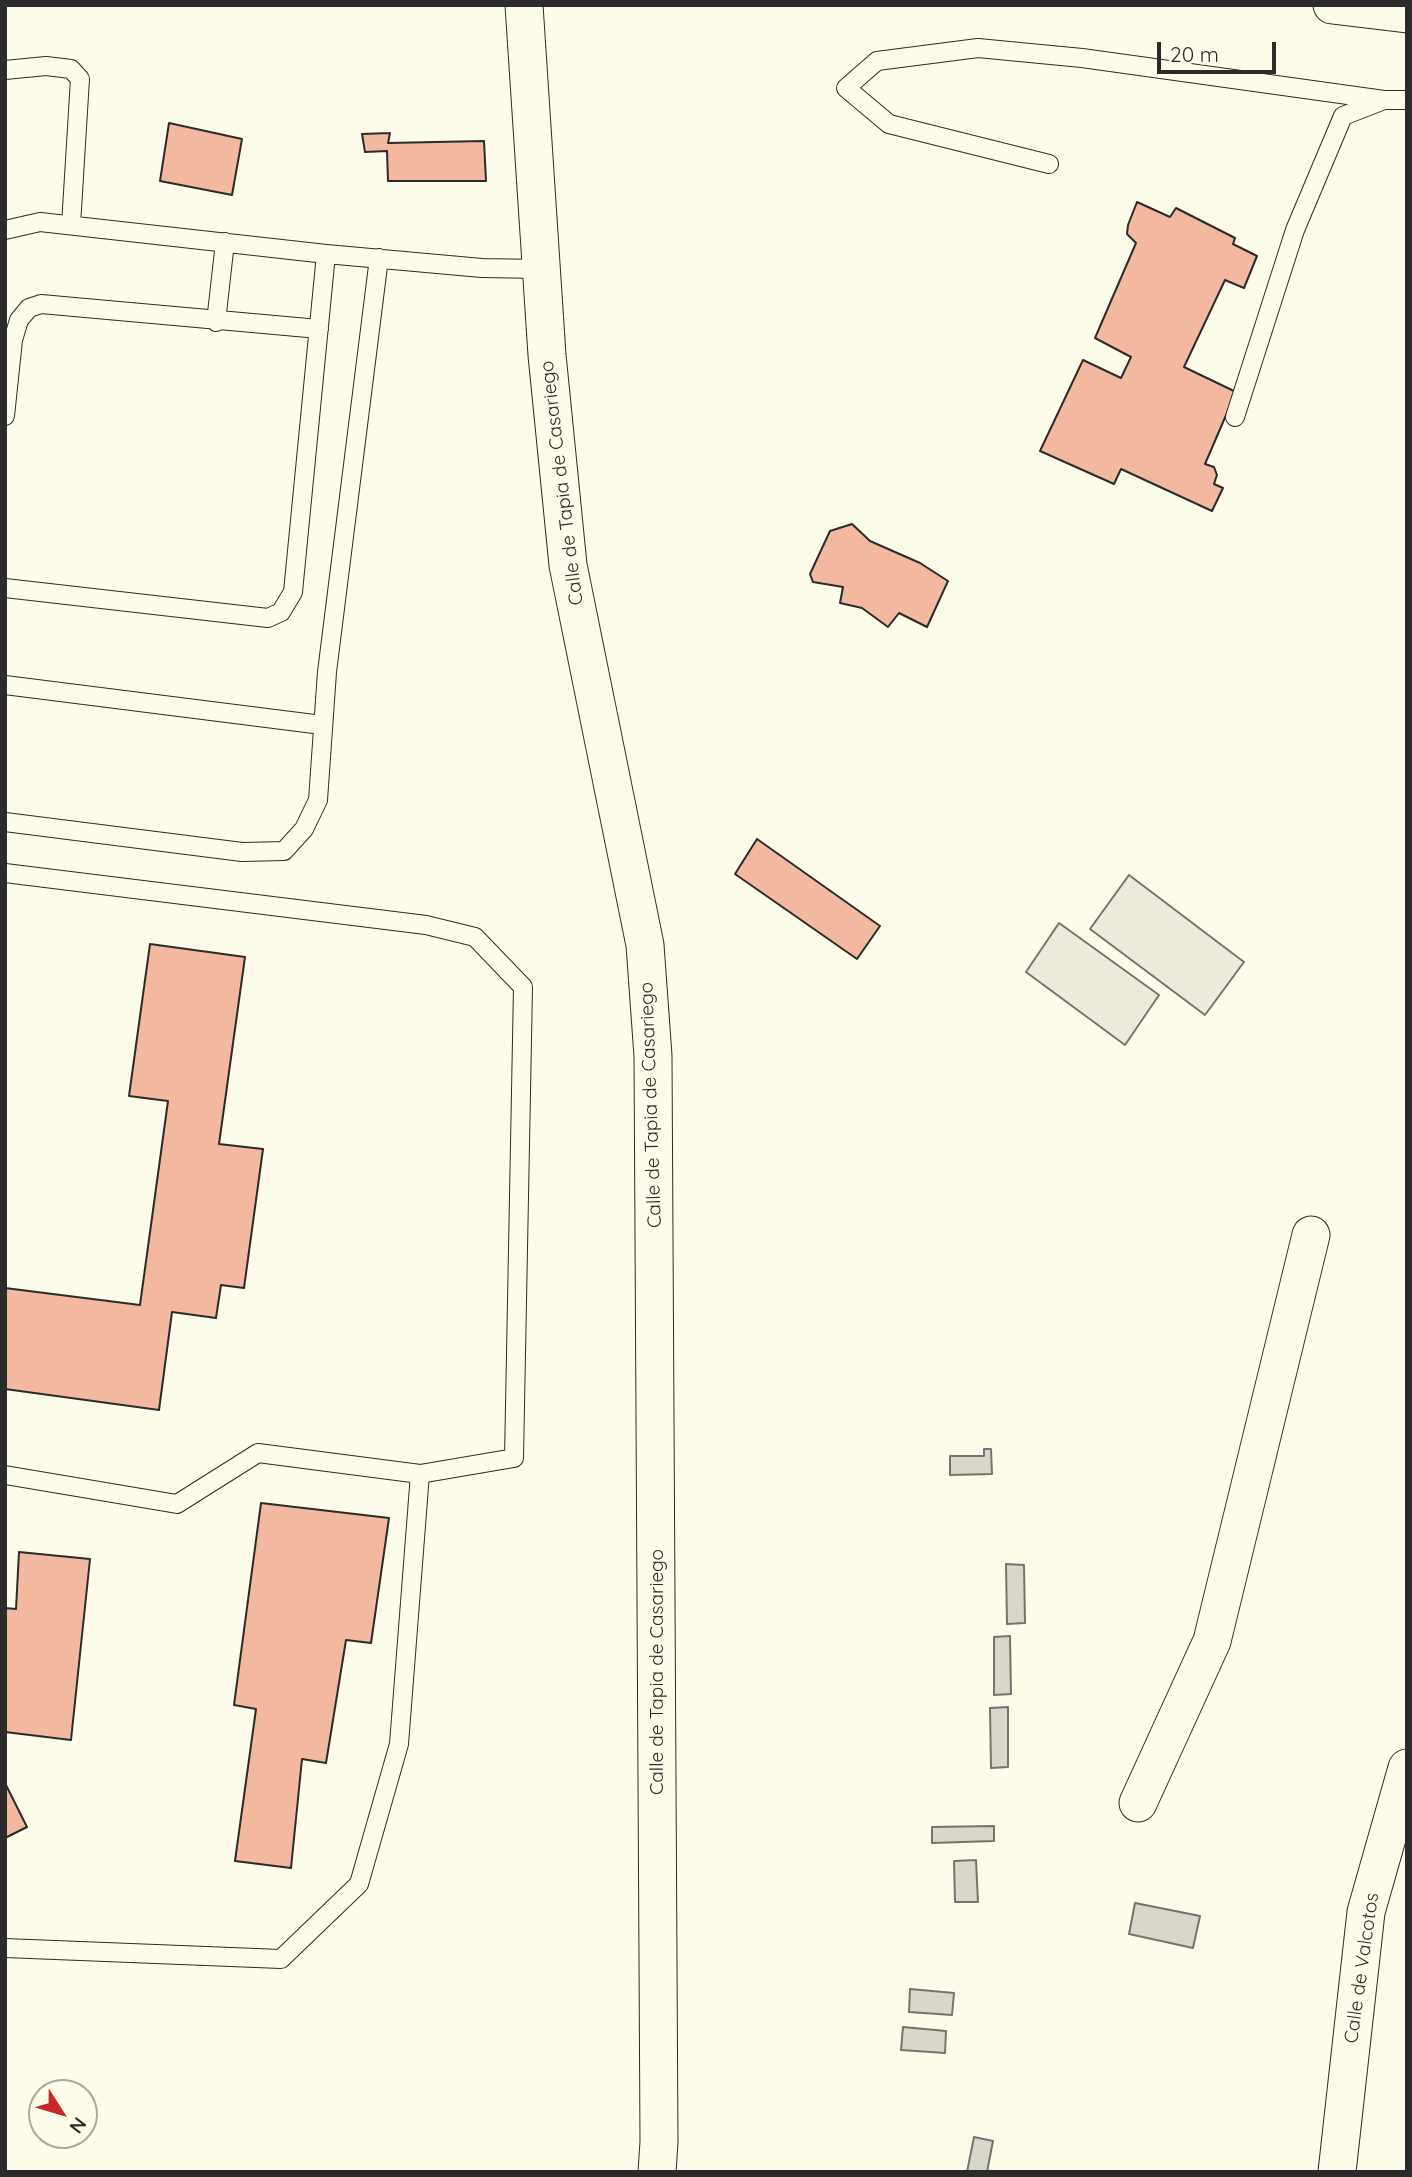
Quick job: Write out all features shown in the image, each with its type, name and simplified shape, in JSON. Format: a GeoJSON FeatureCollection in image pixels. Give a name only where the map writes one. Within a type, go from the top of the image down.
{"type":"FeatureCollection","features":[{"type":"Feature","properties":{"kind":"street","name":"Calle de Tapia de Casariego"},"geometry":{"type":"LineString","coordinates":[[524,5],[547,355],[568,565],[645,946],[653,1056],[659,2142],[657,2172]]}},
{"type":"Feature","properties":{"kind":"street"},"geometry":{"type":"LineString","coordinates":[[1332,5],[1407,14]]}},
{"type":"Feature","properties":{"kind":"street"},"geometry":{"type":"LineString","coordinates":[[1138,1803],[1212,1641],[1311,1235]]}},
{"type":"Feature","properties":{"kind":"street","name":"Calle de Valcotos"},"geometry":{"type":"LineString","coordinates":[[1337,2172],[1366,1912],[1407,1768]]}},
{"type":"Feature","properties":{"kind":"lane"},"geometry":{"type":"LineString","coordinates":[[1049,164],[889,124],[846,88],[877,61],[978,48],[1082,58],[1384,100],[1407,100]]}},
{"type":"Feature","properties":{"kind":"lane"},"geometry":{"type":"LineString","coordinates":[[5,70],[46,66],[71,69],[80,79],[71,225]]}},
{"type":"Feature","properties":{"kind":"lane"},"geometry":{"type":"LineString","coordinates":[[1235,417],[1295,230],[1343,116],[1384,100]]}},
{"type":"Feature","properties":{"kind":"lane"},"geometry":{"type":"LineString","coordinates":[[5,230],[40,222],[326,254],[482,268],[541,270]]}},
{"type":"Feature","properties":{"kind":"lane"},"geometry":{"type":"LineString","coordinates":[[216,322],[225,243]]}},
{"type":"Feature","properties":{"kind":"lane"},"geometry":{"type":"LineString","coordinates":[[5,588],[268,618],[281,612],[293,592],[326,254]]}},
{"type":"Feature","properties":{"kind":"lane"},"geometry":{"type":"LineString","coordinates":[[5,822],[242,852],[284,851],[304,829],[318,800],[322,725],[379,258]]}},
{"type":"Feature","properties":{"kind":"lane"},"geometry":{"type":"LineString","coordinates":[[5,416],[13,340],[19,320],[29,308],[41,304],[216,322],[319,329]]}},
{"type":"Feature","properties":{"kind":"lane"},"geometry":{"type":"LineString","coordinates":[[5,684],[322,725]]}},
{"type":"Feature","properties":{"kind":"lane"},"geometry":{"type":"LineString","coordinates":[[5,873],[426,925],[475,936],[523,987],[514,1458],[420,1474],[258,1453],[177,1504],[5,1475]]}},
{"type":"Feature","properties":{"kind":"lane"},"geometry":{"type":"LineString","coordinates":[[5,1948],[281,1959],[359,1884],[399,1744],[420,1474]]}},
{"type":"Feature","properties":{"kind":"shaded area"},"geometry":{"type":"Polygon","coordinates":[[[1129,875],[1244,962],[1205,1015],[1090,929],[1129,875]]]}},
{"type":"Feature","properties":{"kind":"shaded area"},"geometry":{"type":"Polygon","coordinates":[[[1059,923],[1159,995],[1125,1045],[1026,972],[1059,923]]]}},
{"type":"Feature","properties":{"kind":"shaded area"},"geometry":{"type":"Polygon","coordinates":[[[984,1449],[991,1449],[992,1474],[950,1475],[950,1456],[984,1456],[984,1449]]]}},
{"type":"Feature","properties":{"kind":"shaded area"},"geometry":{"type":"Polygon","coordinates":[[[1006,1564],[1024,1565],[1025,1623],[1007,1624],[1006,1564]]]}},
{"type":"Feature","properties":{"kind":"shaded area"},"geometry":{"type":"Polygon","coordinates":[[[1010,1636],[1011,1694],[994,1695],[994,1637],[1010,1636]]]}},
{"type":"Feature","properties":{"kind":"shaded area"},"geometry":{"type":"Polygon","coordinates":[[[1008,1707],[1008,1767],[991,1768],[990,1708],[1008,1707]]]}},
{"type":"Feature","properties":{"kind":"shaded area"},"geometry":{"type":"Polygon","coordinates":[[[994,1826],[994,1841],[932,1843],[932,1827],[994,1826]]]}},
{"type":"Feature","properties":{"kind":"shaded area"},"geometry":{"type":"Polygon","coordinates":[[[976,1860],[978,1902],[955,1902],[954,1861],[976,1860]]]}},
{"type":"Feature","properties":{"kind":"shaded area"},"geometry":{"type":"Polygon","coordinates":[[[1135,1903],[1200,1916],[1193,1948],[1129,1934],[1135,1903]]]}},
{"type":"Feature","properties":{"kind":"shaded area"},"geometry":{"type":"Polygon","coordinates":[[[910,1989],[954,1993],[952,2015],[909,2012],[910,1989]]]}},
{"type":"Feature","properties":{"kind":"shaded area"},"geometry":{"type":"Polygon","coordinates":[[[903,2027],[946,2031],[945,2053],[901,2050],[903,2027]]]}},
{"type":"Feature","properties":{"kind":"shaded area"},"geometry":{"type":"Polygon","coordinates":[[[974,2137],[993,2141],[987,2172],[967,2172],[974,2137]]]}},
{"type":"Feature","properties":{"kind":"building"},"geometry":{"type":"Polygon","coordinates":[[[169,123],[242,139],[232,195],[160,181],[169,123]]]}},
{"type":"Feature","properties":{"kind":"building"},"geometry":{"type":"Polygon","coordinates":[[[390,133],[388,143],[484,141],[486,181],[388,181],[387,151],[365,152],[362,134],[390,133]]]}},
{"type":"Feature","properties":{"kind":"building"},"geometry":{"type":"Polygon","coordinates":[[[1137,202],[1170,217],[1176,208],[1235,238],[1233,244],[1257,256],[1244,288],[1225,280],[1184,367],[1236,392],[1205,464],[1214,467],[1217,475],[1214,484],[1223,488],[1212,511],[1121,469],[1114,484],[1040,451],[1083,360],[1121,378],[1131,357],[1095,338],[1136,243],[1127,234],[1137,202]]]}},
{"type":"Feature","properties":{"kind":"building"},"geometry":{"type":"Polygon","coordinates":[[[852,524],[870,541],[920,563],[948,581],[927,627],[899,613],[888,627],[862,608],[840,603],[843,587],[813,582],[810,574],[830,531],[852,524]]]}},
{"type":"Feature","properties":{"kind":"building"},"geometry":{"type":"Polygon","coordinates":[[[757,839],[880,926],[857,959],[735,874],[757,839]]]}},
{"type":"Feature","properties":{"kind":"building"},"geometry":{"type":"Polygon","coordinates":[[[150,944],[245,957],[219,1144],[263,1149],[244,1288],[221,1285],[216,1318],[172,1312],[159,1410],[5,1389],[5,1288],[140,1305],[168,1101],[129,1096],[150,944]]]}},
{"type":"Feature","properties":{"kind":"building"},"geometry":{"type":"Polygon","coordinates":[[[261,1503],[389,1518],[371,1643],[346,1640],[326,1763],[302,1759],[291,1868],[235,1861],[256,1709],[234,1705],[261,1503]]]}},
{"type":"Feature","properties":{"kind":"building"},"geometry":{"type":"Polygon","coordinates":[[[19,1552],[90,1559],[71,1740],[5,1732],[5,1608],[16,1609],[19,1552]]]}},
{"type":"Feature","properties":{"kind":"building"},"geometry":{"type":"Polygon","coordinates":[[[5,1783],[27,1827],[5,1838],[5,1783]]]}}]}
